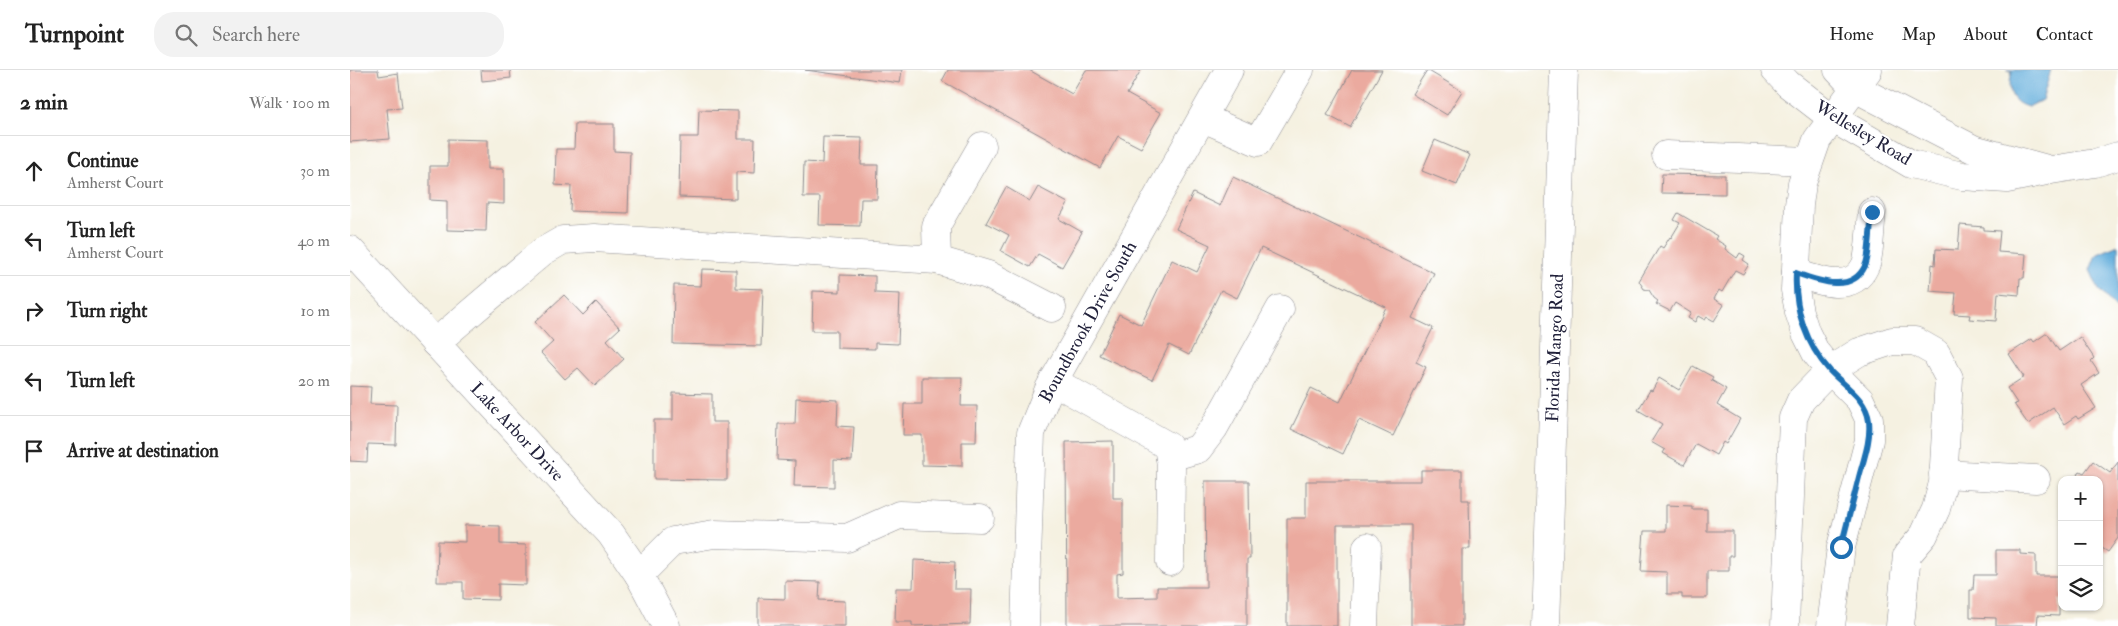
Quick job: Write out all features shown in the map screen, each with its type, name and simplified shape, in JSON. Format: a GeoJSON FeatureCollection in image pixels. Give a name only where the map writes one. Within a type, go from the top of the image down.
{"type":"FeatureCollection","features":[{"type":"Feature","properties":{"kind":"street","name":"Boundbrook Drive South"},"geometry":{"type":"LineString","coordinates":[[1025,626],[1031,433],[1053,381],[1229,70]]}},
{"type":"Feature","properties":{"kind":"street"},"geometry":{"type":"LineString","coordinates":[[1203,118],[1258,142],[1300,70]]}},
{"type":"Feature","properties":{"kind":"street","name":"Florida Mango Road"},"geometry":{"type":"LineString","coordinates":[[1546,626],[1564,70]]}},
{"type":"Feature","properties":{"kind":"street","name":"Wellesley Road"},"geometry":{"type":"LineString","coordinates":[[1775,70],[1788,84],[1832,118],[1911,164],[1962,176],[2007,180],[2095,163],[2118,156]]}},
{"type":"Feature","properties":{"kind":"street"},"geometry":{"type":"LineString","coordinates":[[1832,626],[1841,547],[1869,440],[1869,419],[1860,400],[1830,370],[1816,352],[1798,312],[1795,290],[1798,205],[1809,161],[1817,140],[1832,118],[1854,76]]}},
{"type":"Feature","properties":{"kind":"street","name":"Wellesley Road"},"geometry":{"type":"LineString","coordinates":[[1854,76],[1973,149],[2051,170]]}},
{"type":"Feature","properties":{"kind":"street"},"geometry":{"type":"LineString","coordinates":[[937,260],[936,226],[982,146]]}},
{"type":"Feature","properties":{"kind":"street"},"geometry":{"type":"LineString","coordinates":[[1666,156],[1809,161]]}},
{"type":"Feature","properties":{"kind":"street"},"geometry":{"type":"LineString","coordinates":[[1796,273],[1820,282],[1842,283],[1855,280],[1866,266],[1872,212]]}},
{"type":"Feature","properties":{"kind":"street"},"geometry":{"type":"LineString","coordinates":[[435,343],[542,252],[563,240],[594,238],[937,260],[988,275],[1052,308]]}},
{"type":"Feature","properties":{"kind":"street","name":"Lake Arbor Drive"},"geometry":{"type":"LineString","coordinates":[[350,250],[610,534],[639,575],[666,626]]}},
{"type":"Feature","properties":{"kind":"street"},"geometry":{"type":"LineString","coordinates":[[1170,457],[1198,449],[1214,428],[1280,309]]}},
{"type":"Feature","properties":{"kind":"street"},"geometry":{"type":"LineString","coordinates":[[1785,626],[1793,418],[1801,400],[1830,370],[1859,352],[1892,341],[1915,341],[1936,354],[1948,378],[1944,474],[1936,509],[1924,534],[1907,555],[1900,626]]}},
{"type":"Feature","properties":{"kind":"street"},"geometry":{"type":"LineString","coordinates":[[1053,381],[1168,446],[1170,457],[1170,562]]}},
{"type":"Feature","properties":{"kind":"street"},"geometry":{"type":"LineString","coordinates":[[1944,474],[2036,479]]}},
{"type":"Feature","properties":{"kind":"street"},"geometry":{"type":"LineString","coordinates":[[639,575],[674,541],[714,534],[847,538],[899,515],[980,518]]}},
{"type":"Feature","properties":{"kind":"street"},"geometry":{"type":"LineString","coordinates":[[1364,626],[1367,547]]}},
{"type":"Feature","properties":{"kind":"water"},"geometry":{"type":"Polygon","coordinates":[[[2007,70],[2051,70],[2042,100],[2028,107],[2017,102],[2010,89],[2012,71],[2007,70]]]}},
{"type":"Feature","properties":{"kind":"water"},"geometry":{"type":"Polygon","coordinates":[[[2118,245],[2118,310],[2099,290],[2090,270],[2096,255],[2118,245]]]}},
{"type":"Feature","properties":{"kind":"building"},"geometry":{"type":"Polygon","coordinates":[[[350,70],[378,70],[379,76],[398,73],[402,108],[387,109],[390,139],[350,142],[350,70]]]}},
{"type":"Feature","properties":{"kind":"building"},"geometry":{"type":"Polygon","coordinates":[[[481,70],[510,70],[511,78],[482,81],[481,70]]]}},
{"type":"Feature","properties":{"kind":"building"},"geometry":{"type":"Polygon","coordinates":[[[805,70],[902,70],[900,83],[805,70]]]}},
{"type":"Feature","properties":{"kind":"building"},"geometry":{"type":"Polygon","coordinates":[[[948,70],[1029,70],[1072,94],[1086,70],[1141,70],[1127,94],[1161,113],[1141,148],[1118,136],[1100,168],[942,81],[948,70]]]}},
{"type":"Feature","properties":{"kind":"building"},"geometry":{"type":"Polygon","coordinates":[[[1352,70],[1382,70],[1350,127],[1327,115],[1352,70]]]}},
{"type":"Feature","properties":{"kind":"building"},"geometry":{"type":"Polygon","coordinates":[[[1427,70],[1462,91],[1447,115],[1412,94],[1427,70]]]}},
{"type":"Feature","properties":{"kind":"building"},"geometry":{"type":"Polygon","coordinates":[[[699,110],[738,111],[738,139],[755,139],[754,173],[736,172],[736,199],[679,197],[680,137],[698,137],[699,110]]]}},
{"type":"Feature","properties":{"kind":"building"},"geometry":{"type":"Polygon","coordinates":[[[575,124],[614,124],[614,151],[630,152],[628,213],[570,211],[571,186],[555,185],[556,149],[574,149],[575,124]]]}},
{"type":"Feature","properties":{"kind":"building"},"geometry":{"type":"Polygon","coordinates":[[[823,137],[862,138],[861,165],[878,165],[877,199],[861,199],[860,226],[819,225],[820,197],[803,197],[804,162],[822,163],[823,137]]]}},
{"type":"Feature","properties":{"kind":"building"},"geometry":{"type":"Polygon","coordinates":[[[448,139],[488,140],[488,169],[504,169],[504,204],[487,203],[486,231],[447,230],[447,201],[430,200],[430,166],[448,166],[448,139]]]}},
{"type":"Feature","properties":{"kind":"building"},"geometry":{"type":"Polygon","coordinates":[[[1435,140],[1470,155],[1457,185],[1422,171],[1435,140]]]}},
{"type":"Feature","properties":{"kind":"building"},"geometry":{"type":"Polygon","coordinates":[[[1662,174],[1725,175],[1725,194],[1661,193],[1662,174]]]}},
{"type":"Feature","properties":{"kind":"building"},"geometry":{"type":"Polygon","coordinates":[[[1233,177],[1434,273],[1412,318],[1433,328],[1416,362],[1426,367],[1393,436],[1359,420],[1343,454],[1291,429],[1311,388],[1340,402],[1386,307],[1261,248],[1237,298],[1221,290],[1189,355],[1169,345],[1152,380],[1099,355],[1119,314],[1141,325],[1172,260],[1197,272],[1210,245],[1176,229],[1193,193],[1220,206],[1233,177]]]}},
{"type":"Feature","properties":{"kind":"building"},"geometry":{"type":"Polygon","coordinates":[[[1006,187],[1030,201],[1038,187],[1068,203],[1059,219],[1082,232],[1062,267],[1038,254],[1030,267],[1001,251],[1009,235],[986,223],[1006,187]]]}},
{"type":"Feature","properties":{"kind":"building"},"geometry":{"type":"Polygon","coordinates":[[[1678,213],[1717,236],[1715,239],[1726,246],[1725,249],[1737,258],[1740,253],[1745,256],[1743,260],[1749,264],[1743,274],[1735,270],[1722,292],[1719,290],[1714,299],[1724,305],[1714,321],[1707,317],[1705,320],[1698,316],[1695,322],[1688,318],[1691,313],[1675,303],[1670,311],[1656,304],[1658,301],[1649,290],[1644,289],[1639,281],[1660,246],[1663,248],[1680,223],[1674,220],[1678,213]]]}},
{"type":"Feature","properties":{"kind":"building"},"geometry":{"type":"Polygon","coordinates":[[[1960,225],[1984,227],[1984,230],[2000,231],[1998,252],[2026,254],[2024,278],[2020,278],[2019,295],[1998,293],[1996,321],[1969,319],[1970,315],[1954,314],[1956,293],[1930,291],[1932,264],[1935,265],[1936,249],[1958,250],[1960,225]]]}},
{"type":"Feature","properties":{"kind":"building"},"geometry":{"type":"Polygon","coordinates":[[[702,269],[736,270],[736,288],[763,289],[761,346],[673,344],[674,285],[701,286],[702,269]]]}},
{"type":"Feature","properties":{"kind":"building"},"geometry":{"type":"Polygon","coordinates":[[[840,275],[875,276],[875,293],[900,294],[898,344],[875,343],[875,349],[837,348],[837,331],[812,331],[813,291],[840,292],[840,275]]]}},
{"type":"Feature","properties":{"kind":"building"},"geometry":{"type":"Polygon","coordinates":[[[564,295],[583,315],[596,302],[620,328],[607,340],[624,359],[595,386],[578,368],[565,379],[541,353],[553,342],[535,322],[564,295]]]}},
{"type":"Feature","properties":{"kind":"building"},"geometry":{"type":"Polygon","coordinates":[[[2047,333],[2059,351],[2080,337],[2094,358],[2091,361],[2099,373],[2081,385],[2096,408],[2078,419],[2076,416],[2064,424],[2053,407],[2028,424],[2014,404],[2017,403],[2007,388],[2024,377],[2009,354],[2032,339],[2034,342],[2047,333]]]}},
{"type":"Feature","properties":{"kind":"building"},"geometry":{"type":"Polygon","coordinates":[[[1693,366],[1713,377],[1711,380],[1726,389],[1717,405],[1740,419],[1726,444],[1723,442],[1716,455],[1696,444],[1684,465],[1663,453],[1665,450],[1651,442],[1662,424],[1638,410],[1659,378],[1679,390],[1693,366]]]}},
{"type":"Feature","properties":{"kind":"building"},"geometry":{"type":"Polygon","coordinates":[[[922,377],[962,377],[961,406],[977,406],[976,442],[962,442],[962,466],[922,465],[922,435],[903,435],[904,404],[922,404],[922,377]]]}},
{"type":"Feature","properties":{"kind":"building"},"geometry":{"type":"Polygon","coordinates":[[[350,386],[371,387],[370,404],[397,405],[396,445],[368,444],[367,462],[350,461],[350,386]]]}},
{"type":"Feature","properties":{"kind":"building"},"geometry":{"type":"Polygon","coordinates":[[[673,393],[712,394],[712,422],[727,422],[727,480],[654,479],[654,420],[673,420],[673,393]]]}},
{"type":"Feature","properties":{"kind":"building"},"geometry":{"type":"Polygon","coordinates":[[[796,398],[838,400],[837,426],[854,427],[852,461],[834,460],[834,487],[794,486],[795,461],[777,460],[778,424],[795,424],[796,398]]]}},
{"type":"Feature","properties":{"kind":"building"},"geometry":{"type":"Polygon","coordinates":[[[1113,441],[1113,498],[1123,498],[1123,573],[1117,574],[1117,598],[1157,597],[1157,587],[1206,587],[1205,481],[1249,481],[1250,559],[1247,559],[1247,626],[1067,626],[1066,442],[1113,441]]]}},
{"type":"Feature","properties":{"kind":"building"},"geometry":{"type":"Polygon","coordinates":[[[2093,461],[2110,473],[2118,462],[2118,538],[2108,552],[2103,549],[2103,476],[2077,476],[2080,471],[2084,473],[2093,461]]]}},
{"type":"Feature","properties":{"kind":"building"},"geometry":{"type":"Polygon","coordinates":[[[1421,470],[1462,470],[1462,500],[1469,500],[1470,549],[1462,549],[1462,626],[1411,626],[1411,525],[1337,525],[1337,626],[1287,626],[1287,518],[1306,518],[1306,481],[1421,481],[1421,470]]]}},
{"type":"Feature","properties":{"kind":"building"},"geometry":{"type":"Polygon","coordinates":[[[1666,505],[1692,506],[1692,509],[1707,509],[1707,531],[1733,531],[1733,556],[1729,556],[1729,571],[1707,571],[1707,598],[1682,598],[1682,594],[1667,594],[1667,572],[1641,571],[1644,531],[1666,531],[1666,505]]]}},
{"type":"Feature","properties":{"kind":"building"},"geometry":{"type":"Polygon","coordinates":[[[465,525],[500,526],[500,544],[526,545],[526,585],[498,584],[498,600],[463,599],[463,582],[437,582],[438,541],[465,542],[465,525]]]}},
{"type":"Feature","properties":{"kind":"building"},"geometry":{"type":"Polygon","coordinates":[[[1996,550],[2020,550],[2020,554],[2036,555],[2036,576],[2058,576],[2059,616],[2038,615],[2037,626],[1996,626],[1996,618],[1970,617],[1970,590],[1973,590],[1974,575],[1996,575],[1996,550]]]}},
{"type":"Feature","properties":{"kind":"building"},"geometry":{"type":"Polygon","coordinates":[[[914,560],[955,562],[954,589],[971,589],[970,624],[912,626],[912,622],[895,622],[896,588],[913,588],[914,560]]]}},
{"type":"Feature","properties":{"kind":"building"},"geometry":{"type":"Polygon","coordinates":[[[785,581],[820,582],[819,600],[845,601],[845,626],[758,626],[758,598],[785,599],[785,581]]]}},
{"type":"Feature","properties":{"kind":"route"},"geometry":{"type":"LineString","coordinates":[[1841,547],[1869,440],[1869,419],[1860,400],[1830,370],[1816,352],[1806,333],[1798,312],[1795,290],[1796,273],[1820,282],[1842,283],[1855,280],[1866,266],[1872,212]]}}]}
